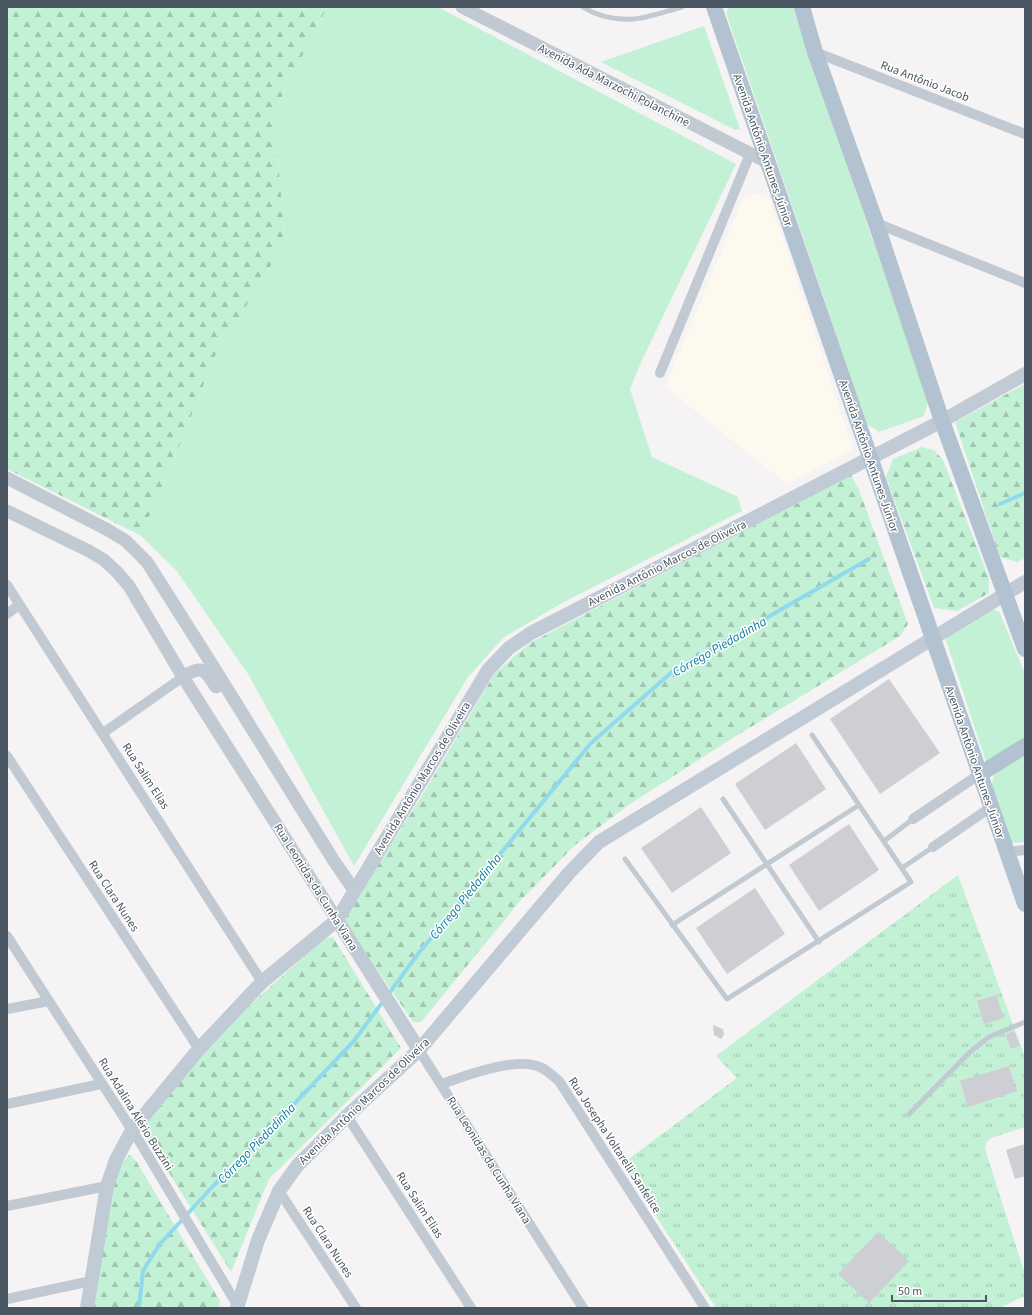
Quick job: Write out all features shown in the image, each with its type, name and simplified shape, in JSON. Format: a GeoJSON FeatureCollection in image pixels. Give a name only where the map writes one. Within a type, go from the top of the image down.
{"type":"FeatureCollection","features":[{"type":"Feature","properties":{"kind":"main road","name":"Avenida Antônio Antunes Júnior"},"geometry":{"type":"LineString","coordinates":[[714,7],[1025,904]]}},
{"type":"Feature","properties":{"kind":"main road"},"geometry":{"type":"LineString","coordinates":[[806,11],[815,52],[876,223],[942,421],[1025,649]]}},
{"type":"Feature","properties":{"kind":"main road","name":"Avenida Antônio Marcos de Oliveira"},"geometry":{"type":"LineString","coordinates":[[87,1308],[107,1186],[116,1160],[132,1130],[199,1049],[262,982],[337,920],[488,670],[509,648],[531,633],[942,421],[1025,374]]}},
{"type":"Feature","properties":{"kind":"main road","name":"Avenida Antônio Marcos de Oliveira"},"geometry":{"type":"LineString","coordinates":[[238,1307],[258,1240],[279,1191],[297,1166],[347,1116],[419,1050],[569,873],[599,842],[1025,582]]}},
{"type":"Feature","properties":{"kind":"main road"},"geometry":{"type":"LineString","coordinates":[[980,774],[1025,746]]}},
{"type":"Feature","properties":{"kind":"main road","name":"Rua Leonidas da Cunha Viana"},"geometry":{"type":"LineString","coordinates":[[337,920],[419,1050]]}},
{"type":"Feature","properties":{"kind":"street","name":"Avenida Ada Marzochi Polanchine"},"geometry":{"type":"LineString","coordinates":[[462,7],[767,162]]}},
{"type":"Feature","properties":{"kind":"street","name":"Rua Antônio Jacob"},"geometry":{"type":"LineString","coordinates":[[815,52],[1025,134]]}},
{"type":"Feature","properties":{"kind":"street"},"geometry":{"type":"LineString","coordinates":[[660,373],[750,154]]}},
{"type":"Feature","properties":{"kind":"street"},"geometry":{"type":"LineString","coordinates":[[876,223],[1025,283]]}},
{"type":"Feature","properties":{"kind":"street"},"geometry":{"type":"LineString","coordinates":[[7,478],[108,530],[126,541],[147,562],[334,861],[354,890]]}},
{"type":"Feature","properties":{"kind":"street","name":"Rua Leonidas da Cunha Viana"},"geometry":{"type":"LineString","coordinates":[[7,511],[89,551],[104,560],[117,572],[128,586],[183,677],[337,920]]}},
{"type":"Feature","properties":{"kind":"street","name":"Rua Salim Elias"},"geometry":{"type":"LineString","coordinates":[[7,585],[262,982]]}},
{"type":"Feature","properties":{"kind":"street"},"geometry":{"type":"LineString","coordinates":[[7,614],[19,605]]}},
{"type":"Feature","properties":{"kind":"street"},"geometry":{"type":"LineString","coordinates":[[103,733],[183,677],[197,670],[208,674],[228,705],[238,712],[242,712]]}},
{"type":"Feature","properties":{"kind":"street","name":"Rua Clara Nunes"},"geometry":{"type":"LineString","coordinates":[[7,756],[199,1049]]}},
{"type":"Feature","properties":{"kind":"street"},"geometry":{"type":"LineString","coordinates":[[914,819],[980,774]]}},
{"type":"Feature","properties":{"kind":"street"},"geometry":{"type":"LineString","coordinates":[[933,847],[991,807]]}},
{"type":"Feature","properties":{"kind":"street"},"geometry":{"type":"LineString","coordinates":[[1006,852],[1025,850]]}},
{"type":"Feature","properties":{"kind":"street","name":"Rua Adalina Alério Buzzini"},"geometry":{"type":"LineString","coordinates":[[7,936],[141,1144],[238,1307]]}},
{"type":"Feature","properties":{"kind":"street"},"geometry":{"type":"LineString","coordinates":[[7,1009],[49,1000]]}},
{"type":"Feature","properties":{"kind":"street","name":"Rua Leonidas da Cunha Viana"},"geometry":{"type":"LineString","coordinates":[[419,1050],[583,1308]]}},
{"type":"Feature","properties":{"kind":"street","name":"Rua Josepha Voltarelli Sanfelice"},"geometry":{"type":"LineString","coordinates":[[441,1084],[508,1064],[528,1064],[542,1068],[559,1082],[705,1308]]}},
{"type":"Feature","properties":{"kind":"street"},"geometry":{"type":"LineString","coordinates":[[7,1104],[101,1084]]}},
{"type":"Feature","properties":{"kind":"street","name":"Rua Salim Elias"},"geometry":{"type":"LineString","coordinates":[[347,1116],[471,1308]]}},
{"type":"Feature","properties":{"kind":"street"},"geometry":{"type":"LineString","coordinates":[[7,1206],[107,1186]]}},
{"type":"Feature","properties":{"kind":"street","name":"Rua Clara Nunes"},"geometry":{"type":"LineString","coordinates":[[279,1191],[356,1308]]}},
{"type":"Feature","properties":{"kind":"street"},"geometry":{"type":"LineString","coordinates":[[7,1299],[91,1282]]}},
{"type":"Feature","properties":{"kind":"lane"},"geometry":{"type":"LineString","coordinates":[[583,7],[594,14],[613,18],[634,19],[682,7]]}},
{"type":"Feature","properties":{"kind":"lane"},"geometry":{"type":"LineString","coordinates":[[625,859],[727,999],[819,942],[911,882],[812,735]]}},
{"type":"Feature","properties":{"kind":"lane"},"geometry":{"type":"LineString","coordinates":[[722,800],[819,942]]}},
{"type":"Feature","properties":{"kind":"lane"},"geometry":{"type":"LineString","coordinates":[[672,925],[859,805]]}},
{"type":"Feature","properties":{"kind":"lane"},"geometry":{"type":"LineString","coordinates":[[884,841],[914,819]]}},
{"type":"Feature","properties":{"kind":"lane"},"geometry":{"type":"LineString","coordinates":[[902,868],[933,847]]}},
{"type":"Feature","properties":{"kind":"lane"},"geometry":{"type":"LineString","coordinates":[[909,1114],[970,1052],[990,1037],[1025,1022]]}},
{"type":"Feature","properties":{"kind":"shaded area"},"geometry":{"type":"Polygon","coordinates":[[[754,193],[769,198],[853,449],[787,484],[665,387],[744,197],[754,193]]]}},
{"type":"Feature","properties":{"kind":"green space"},"geometry":{"type":"Polygon","coordinates":[[[7,7],[327,7],[274,112],[285,243],[215,356],[159,497],[140,535],[7,469],[7,7]]]}},
{"type":"Feature","properties":{"kind":"green space"},"geometry":{"type":"Polygon","coordinates":[[[327,7],[438,7],[736,164],[642,360],[630,389],[652,457],[738,497],[742,511],[562,603],[504,637],[468,677],[354,866],[248,674],[176,570],[140,535],[159,497],[215,356],[285,243],[274,112],[327,7]]]}},
{"type":"Feature","properties":{"kind":"green space"},"geometry":{"type":"Polygon","coordinates":[[[729,7],[793,7],[928,401],[924,416],[879,432],[867,424],[726,13],[729,7]]]}},
{"type":"Feature","properties":{"kind":"green space"},"geometry":{"type":"Polygon","coordinates":[[[704,26],[740,129],[735,130],[601,62],[704,26]]]}},
{"type":"Feature","properties":{"kind":"green space"},"geometry":{"type":"Polygon","coordinates":[[[1025,384],[1025,558],[1017,562],[1000,557],[955,422],[1025,384]]]}},
{"type":"Feature","properties":{"kind":"green space"},"geometry":{"type":"Polygon","coordinates":[[[922,447],[934,450],[943,460],[989,578],[989,593],[957,611],[934,608],[886,477],[893,459],[922,447]]]}},
{"type":"Feature","properties":{"kind":"green space"},"geometry":{"type":"Polygon","coordinates":[[[851,475],[859,490],[908,624],[900,636],[728,741],[630,804],[575,845],[520,901],[421,1022],[413,1022],[343,920],[418,802],[495,673],[530,643],[851,475]]]}},
{"type":"Feature","properties":{"kind":"green space"},"geometry":{"type":"Polygon","coordinates":[[[990,609],[999,611],[1025,674],[1025,737],[996,759],[986,762],[945,637],[990,609]]]}},
{"type":"Feature","properties":{"kind":"green space"},"geometry":{"type":"Polygon","coordinates":[[[1025,753],[1025,842],[1010,843],[991,785],[995,773],[1025,753]]]}},
{"type":"Feature","properties":{"kind":"green space"},"geometry":{"type":"Polygon","coordinates":[[[958,875],[1025,1057],[1025,1127],[991,1138],[986,1143],[985,1149],[1025,1274],[1025,1296],[1000,1308],[716,1308],[622,1164],[737,1078],[716,1056],[958,875]]]}},
{"type":"Feature","properties":{"kind":"green space"},"geometry":{"type":"Polygon","coordinates":[[[333,937],[401,1048],[269,1179],[231,1272],[141,1128],[144,1121],[233,1020],[324,939],[333,937]]]}},
{"type":"Feature","properties":{"kind":"green space"},"geometry":{"type":"Polygon","coordinates":[[[130,1154],[136,1161],[220,1301],[219,1308],[91,1308],[106,1211],[118,1167],[130,1154]]]}},
{"type":"Feature","properties":{"kind":"building"},"geometry":{"type":"Polygon","coordinates":[[[889,679],[940,753],[880,794],[830,719],[889,679]]]}},
{"type":"Feature","properties":{"kind":"building"},"geometry":{"type":"Polygon","coordinates":[[[796,743],[826,789],[765,830],[735,784],[796,743]]]}},
{"type":"Feature","properties":{"kind":"building"},"geometry":{"type":"Polygon","coordinates":[[[701,807],[731,853],[672,893],[641,848],[701,807]]]}},
{"type":"Feature","properties":{"kind":"building"},"geometry":{"type":"Polygon","coordinates":[[[849,824],[879,870],[819,911],[789,865],[849,824]]]}},
{"type":"Feature","properties":{"kind":"building"},"geometry":{"type":"Polygon","coordinates":[[[755,888],[785,934],[727,974],[696,928],[755,888]]]}},
{"type":"Feature","properties":{"kind":"building"},"geometry":{"type":"Polygon","coordinates":[[[996,995],[1004,1018],[984,1024],[977,1001],[996,995]]]}},
{"type":"Feature","properties":{"kind":"building"},"geometry":{"type":"Polygon","coordinates":[[[713,1025],[723,1029],[724,1035],[721,1039],[714,1035],[713,1025]]]}},
{"type":"Feature","properties":{"kind":"building"},"geometry":{"type":"Polygon","coordinates":[[[1014,1031],[1020,1046],[1011,1049],[1005,1035],[1014,1031]]]}},
{"type":"Feature","properties":{"kind":"building"},"geometry":{"type":"Polygon","coordinates":[[[1009,1066],[1017,1091],[968,1107],[960,1081],[1009,1066]]]}},
{"type":"Feature","properties":{"kind":"building"},"geometry":{"type":"Polygon","coordinates":[[[1025,1144],[1025,1176],[1015,1179],[1006,1150],[1025,1144]]]}},
{"type":"Feature","properties":{"kind":"building"},"geometry":{"type":"Polygon","coordinates":[[[878,1232],[909,1261],[869,1303],[838,1274],[878,1232]]]}},
{"type":"Feature","properties":{"kind":"waterway","name":"Córrego Piedadinha"},"geometry":{"type":"LineString","coordinates":[[1000,504],[1025,493]]}},
{"type":"Feature","properties":{"kind":"waterway","name":"Córrego Piedadinha"},"geometry":{"type":"LineString","coordinates":[[139,1308],[143,1271],[159,1245],[213,1186],[257,1143],[353,1042],[418,954],[591,743],[672,672],[869,559]]}}]}
